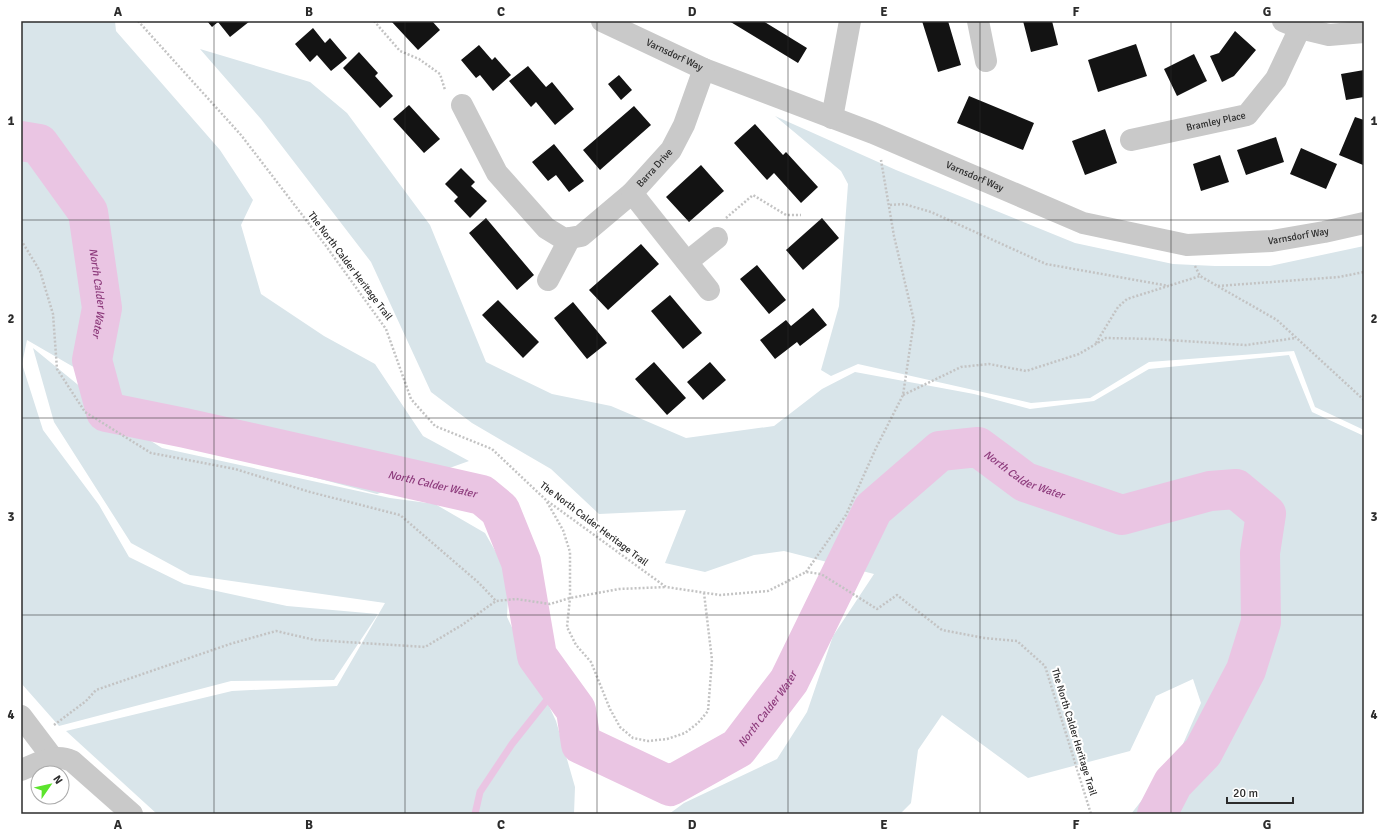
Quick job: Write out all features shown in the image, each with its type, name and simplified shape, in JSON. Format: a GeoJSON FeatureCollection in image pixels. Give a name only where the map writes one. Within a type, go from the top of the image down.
{"type":"FeatureCollection","features":[{"type":"Feature","properties":{"kind":"street","name":"Varnsdorf Way"},"geometry":{"type":"LineString","coordinates":[[602,21],[704,69],[873,133],[1083,223],[1187,245],[1272,241],[1364,223]]}},
{"type":"Feature","properties":{"kind":"street"},"geometry":{"type":"LineString","coordinates":[[832,118],[850,21]]}},
{"type":"Feature","properties":{"kind":"street"},"geometry":{"type":"LineString","coordinates":[[978,21],[986,61]]}},
{"type":"Feature","properties":{"kind":"street"},"geometry":{"type":"LineString","coordinates":[[1291,24],[1329,35],[1364,32]]}},
{"type":"Feature","properties":{"kind":"street","name":"Bramley Place"},"geometry":{"type":"LineString","coordinates":[[1131,140],[1247,115],[1276,79],[1291,24]]}},
{"type":"Feature","properties":{"kind":"street","name":"Barra Drive"},"geometry":{"type":"LineString","coordinates":[[570,238],[581,236],[632,193],[671,150],[684,125],[704,69]]}},
{"type":"Feature","properties":{"kind":"street"},"geometry":{"type":"LineString","coordinates":[[462,105],[497,173],[546,228],[564,239],[570,238]]}},
{"type":"Feature","properties":{"kind":"street"},"geometry":{"type":"LineString","coordinates":[[632,193],[709,290]]}},
{"type":"Feature","properties":{"kind":"street"},"geometry":{"type":"LineString","coordinates":[[548,280],[570,238]]}},
{"type":"Feature","properties":{"kind":"street"},"geometry":{"type":"LineString","coordinates":[[686,262],[717,238]]}},
{"type":"Feature","properties":{"kind":"street"},"geometry":{"type":"LineString","coordinates":[[21,716],[52,758]]}},
{"type":"Feature","properties":{"kind":"street"},"geometry":{"type":"LineString","coordinates":[[21,770],[52,758],[63,757],[72,761],[132,814]]}},
{"type":"Feature","properties":{"kind":"path","name":"The North Calder Heritage Trail"},"geometry":{"type":"LineString","coordinates":[[138,21],[241,135],[382,322],[386,329],[411,399],[435,426],[492,449],[546,500],[666,587],[720,595],[768,591],[806,572],[821,574],[877,609],[897,596],[942,630],[984,638],[1017,641],[1045,666],[1091,814]]}},
{"type":"Feature","properties":{"kind":"path"},"geometry":{"type":"LineString","coordinates":[[374,21],[400,51],[419,59],[440,74],[447,96],[462,105]]}},
{"type":"Feature","properties":{"kind":"path"},"geometry":{"type":"LineString","coordinates":[[806,572],[846,515],[876,448],[903,395],[914,321],[894,236],[884,168],[873,133]]}},
{"type":"Feature","properties":{"kind":"path"},"geometry":{"type":"LineString","coordinates":[[717,238],[720,223],[753,195],[786,216],[801,215]]}},
{"type":"Feature","properties":{"kind":"path"},"geometry":{"type":"LineString","coordinates":[[890,205],[904,204],[931,212],[1046,264],[1169,286]]}},
{"type":"Feature","properties":{"kind":"path"},"geometry":{"type":"LineString","coordinates":[[21,240],[40,271],[53,314],[57,369],[85,412],[151,453],[235,469],[310,492],[400,515],[479,583],[496,601]]}},
{"type":"Feature","properties":{"kind":"path"},"geometry":{"type":"LineString","coordinates":[[1187,245],[1200,276],[1277,320],[1364,400]]}},
{"type":"Feature","properties":{"kind":"path"},"geometry":{"type":"LineString","coordinates":[[1218,286],[1339,278],[1364,272]]}},
{"type":"Feature","properties":{"kind":"path"},"geometry":{"type":"LineString","coordinates":[[1096,344],[1118,307],[1128,299],[1200,276]]}},
{"type":"Feature","properties":{"kind":"path"},"geometry":{"type":"LineString","coordinates":[[903,395],[961,367],[989,364],[1026,371],[1079,354],[1106,338],[1152,339],[1246,345],[1296,338]]}},
{"type":"Feature","properties":{"kind":"path"},"geometry":{"type":"LineString","coordinates":[[546,500],[563,530],[570,552],[570,598],[566,627],[576,645],[591,662],[616,721],[620,727],[633,738],[648,741],[667,739],[685,733],[698,723],[708,711],[712,660],[704,593]]}},
{"type":"Feature","properties":{"kind":"path"},"geometry":{"type":"LineString","coordinates":[[52,758],[51,727],[86,701],[96,690],[162,666],[276,631],[315,640],[425,647],[462,625],[496,601],[516,599],[550,604],[570,598],[619,589],[666,587]]}},
{"type":"Feature","properties":{"kind":"shaded area"},"geometry":{"type":"Polygon","coordinates":[[[21,21],[115,21],[116,31],[220,150],[253,200],[241,225],[261,294],[324,336],[375,364],[423,436],[469,461],[377,494],[153,435],[77,369],[27,340],[22,364],[43,430],[99,505],[129,557],[184,584],[287,606],[378,614],[334,680],[231,681],[59,726],[21,683],[21,21]]]}},
{"type":"Feature","properties":{"kind":"shaded area"},"geometry":{"type":"Polygon","coordinates":[[[200,49],[310,82],[347,113],[430,225],[486,362],[552,394],[611,406],[686,438],[774,426],[822,389],[855,372],[974,394],[1030,409],[1094,401],[1149,369],[1289,355],[1312,412],[1364,436],[1364,814],[1131,814],[1179,753],[1201,703],[1193,679],[1156,696],[1130,751],[1028,778],[942,715],[918,750],[911,803],[900,814],[669,814],[684,803],[777,759],[807,712],[833,636],[874,574],[784,551],[754,555],[705,572],[665,563],[686,510],[599,514],[551,469],[472,423],[431,392],[371,262],[261,119],[200,49]]]}},
{"type":"Feature","properties":{"kind":"shaded area"},"geometry":{"type":"Polygon","coordinates":[[[775,116],[896,170],[1075,243],[1173,264],[1215,266],[1270,266],[1364,246],[1364,430],[1315,407],[1294,351],[1149,362],[1090,398],[1031,403],[858,364],[831,376],[821,370],[839,306],[848,184],[841,171],[775,116]]]}},
{"type":"Feature","properties":{"kind":"shaded area"},"geometry":{"type":"Polygon","coordinates":[[[33,348],[132,429],[162,448],[390,498],[435,504],[485,533],[509,575],[507,617],[556,721],[575,787],[574,814],[157,814],[66,731],[232,691],[337,686],[385,603],[190,575],[131,543],[54,422],[33,348]]]}},
{"type":"Feature","properties":{"kind":"building"},"geometry":{"type":"Polygon","coordinates":[[[207,21],[250,21],[230,37],[218,22],[212,27],[207,21]]]}},
{"type":"Feature","properties":{"kind":"building"},"geometry":{"type":"Polygon","coordinates":[[[391,21],[432,21],[440,30],[418,50],[391,21]]]}},
{"type":"Feature","properties":{"kind":"building"},"geometry":{"type":"Polygon","coordinates":[[[729,21],[763,21],[807,48],[798,63],[729,21]]]}},
{"type":"Feature","properties":{"kind":"building"},"geometry":{"type":"Polygon","coordinates":[[[922,21],[948,21],[961,65],[938,72],[922,21]]]}},
{"type":"Feature","properties":{"kind":"building"},"geometry":{"type":"Polygon","coordinates":[[[1023,21],[1052,21],[1058,45],[1031,52],[1023,21]]]}},
{"type":"Feature","properties":{"kind":"building"},"geometry":{"type":"Polygon","coordinates":[[[313,28],[325,43],[330,38],[347,58],[331,71],[317,55],[310,62],[295,44],[313,28]]]}},
{"type":"Feature","properties":{"kind":"building"},"geometry":{"type":"Polygon","coordinates":[[[1235,31],[1256,50],[1234,76],[1222,82],[1210,56],[1219,53],[1235,31]]]}},
{"type":"Feature","properties":{"kind":"building"},"geometry":{"type":"Polygon","coordinates":[[[1136,44],[1147,76],[1098,92],[1088,60],[1136,44]]]}},
{"type":"Feature","properties":{"kind":"building"},"geometry":{"type":"Polygon","coordinates":[[[479,45],[492,60],[495,57],[511,75],[493,91],[480,75],[476,78],[461,60],[479,45]]]}},
{"type":"Feature","properties":{"kind":"building"},"geometry":{"type":"Polygon","coordinates":[[[359,52],[378,73],[375,76],[393,96],[380,108],[343,68],[359,52]]]}},
{"type":"Feature","properties":{"kind":"building"},"geometry":{"type":"Polygon","coordinates":[[[1194,54],[1207,81],[1177,96],[1164,69],[1194,54]]]}},
{"type":"Feature","properties":{"kind":"building"},"geometry":{"type":"Polygon","coordinates":[[[528,66],[546,87],[552,82],[574,109],[555,125],[536,102],[531,107],[509,81],[528,66]]]}},
{"type":"Feature","properties":{"kind":"building"},"geometry":{"type":"Polygon","coordinates":[[[1364,70],[1364,97],[1346,100],[1341,74],[1364,70]]]}},
{"type":"Feature","properties":{"kind":"building"},"geometry":{"type":"Polygon","coordinates":[[[619,75],[632,90],[621,100],[608,84],[619,75]]]}},
{"type":"Feature","properties":{"kind":"building"},"geometry":{"type":"Polygon","coordinates":[[[969,96],[1034,123],[1023,150],[957,123],[969,96]]]}},
{"type":"Feature","properties":{"kind":"building"},"geometry":{"type":"Polygon","coordinates":[[[409,105],[440,139],[424,153],[393,119],[409,105]]]}},
{"type":"Feature","properties":{"kind":"building"},"geometry":{"type":"Polygon","coordinates":[[[634,106],[651,125],[600,170],[583,150],[634,106]]]}},
{"type":"Feature","properties":{"kind":"building"},"geometry":{"type":"Polygon","coordinates":[[[1355,117],[1364,120],[1363,165],[1339,155],[1355,117]]]}},
{"type":"Feature","properties":{"kind":"building"},"geometry":{"type":"Polygon","coordinates":[[[755,124],[783,155],[786,152],[818,187],[801,203],[774,173],[767,180],[734,143],[755,124]]]}},
{"type":"Feature","properties":{"kind":"building"},"geometry":{"type":"Polygon","coordinates":[[[1105,129],[1117,163],[1085,175],[1072,141],[1105,129]]]}},
{"type":"Feature","properties":{"kind":"building"},"geometry":{"type":"Polygon","coordinates":[[[1276,137],[1284,162],[1246,175],[1237,150],[1276,137]]]}},
{"type":"Feature","properties":{"kind":"building"},"geometry":{"type":"Polygon","coordinates":[[[554,144],[584,181],[569,192],[556,175],[548,181],[532,162],[554,144]]]}},
{"type":"Feature","properties":{"kind":"building"},"geometry":{"type":"Polygon","coordinates":[[[1301,148],[1337,164],[1326,189],[1290,174],[1301,148]]]}},
{"type":"Feature","properties":{"kind":"building"},"geometry":{"type":"Polygon","coordinates":[[[1220,155],[1229,182],[1201,191],[1193,164],[1220,155]]]}},
{"type":"Feature","properties":{"kind":"building"},"geometry":{"type":"Polygon","coordinates":[[[701,165],[724,191],[689,222],[666,197],[701,165]]]}},
{"type":"Feature","properties":{"kind":"building"},"geometry":{"type":"Polygon","coordinates":[[[461,168],[475,182],[471,186],[487,201],[470,218],[454,201],[458,197],[445,184],[461,168]]]}},
{"type":"Feature","properties":{"kind":"building"},"geometry":{"type":"Polygon","coordinates":[[[486,218],[534,275],[517,290],[469,233],[486,218]]]}},
{"type":"Feature","properties":{"kind":"building"},"geometry":{"type":"Polygon","coordinates":[[[822,218],[839,238],[803,270],[786,250],[822,218]]]}},
{"type":"Feature","properties":{"kind":"building"},"geometry":{"type":"Polygon","coordinates":[[[641,244],[659,264],[608,310],[589,290],[641,244]]]}},
{"type":"Feature","properties":{"kind":"building"},"geometry":{"type":"Polygon","coordinates":[[[757,265],[786,300],[769,314],[740,279],[757,265]]]}},
{"type":"Feature","properties":{"kind":"building"},"geometry":{"type":"Polygon","coordinates":[[[670,295],[702,333],[683,349],[651,311],[670,295]]]}},
{"type":"Feature","properties":{"kind":"building"},"geometry":{"type":"Polygon","coordinates":[[[498,300],[539,342],[523,358],[482,315],[498,300]]]}},
{"type":"Feature","properties":{"kind":"building"},"geometry":{"type":"Polygon","coordinates":[[[573,302],[607,343],[587,359],[554,318],[573,302]]]}},
{"type":"Feature","properties":{"kind":"building"},"geometry":{"type":"Polygon","coordinates":[[[813,308],[827,325],[800,346],[797,342],[775,359],[760,340],[786,320],[791,326],[813,308]]]}},
{"type":"Feature","properties":{"kind":"building"},"geometry":{"type":"Polygon","coordinates":[[[654,362],[686,398],[667,415],[635,379],[654,362]]]}},
{"type":"Feature","properties":{"kind":"building"},"geometry":{"type":"Polygon","coordinates":[[[710,362],[726,380],[703,400],[687,382],[710,362]]]}},
{"type":"Feature","properties":{"kind":"waterway","name":"North Calder Water"},"geometry":{"type":"LineString","coordinates":[[21,141],[39,144],[88,212],[102,308],[92,360],[106,412],[185,428],[482,495],[500,510],[521,562],[537,656],[576,710],[581,744],[670,786],[738,748],[789,681],[873,509],[940,451],[978,447],[1025,482],[1122,515],[1210,491],[1236,489],[1266,514],[1260,553],[1261,622],[1246,670],[1203,752],[1173,783],[1157,814]]}},
{"type":"Feature","properties":{"kind":"waterway"},"geometry":{"type":"LineString","coordinates":[[475,814],[480,792],[512,744],[558,686]]}}]}
